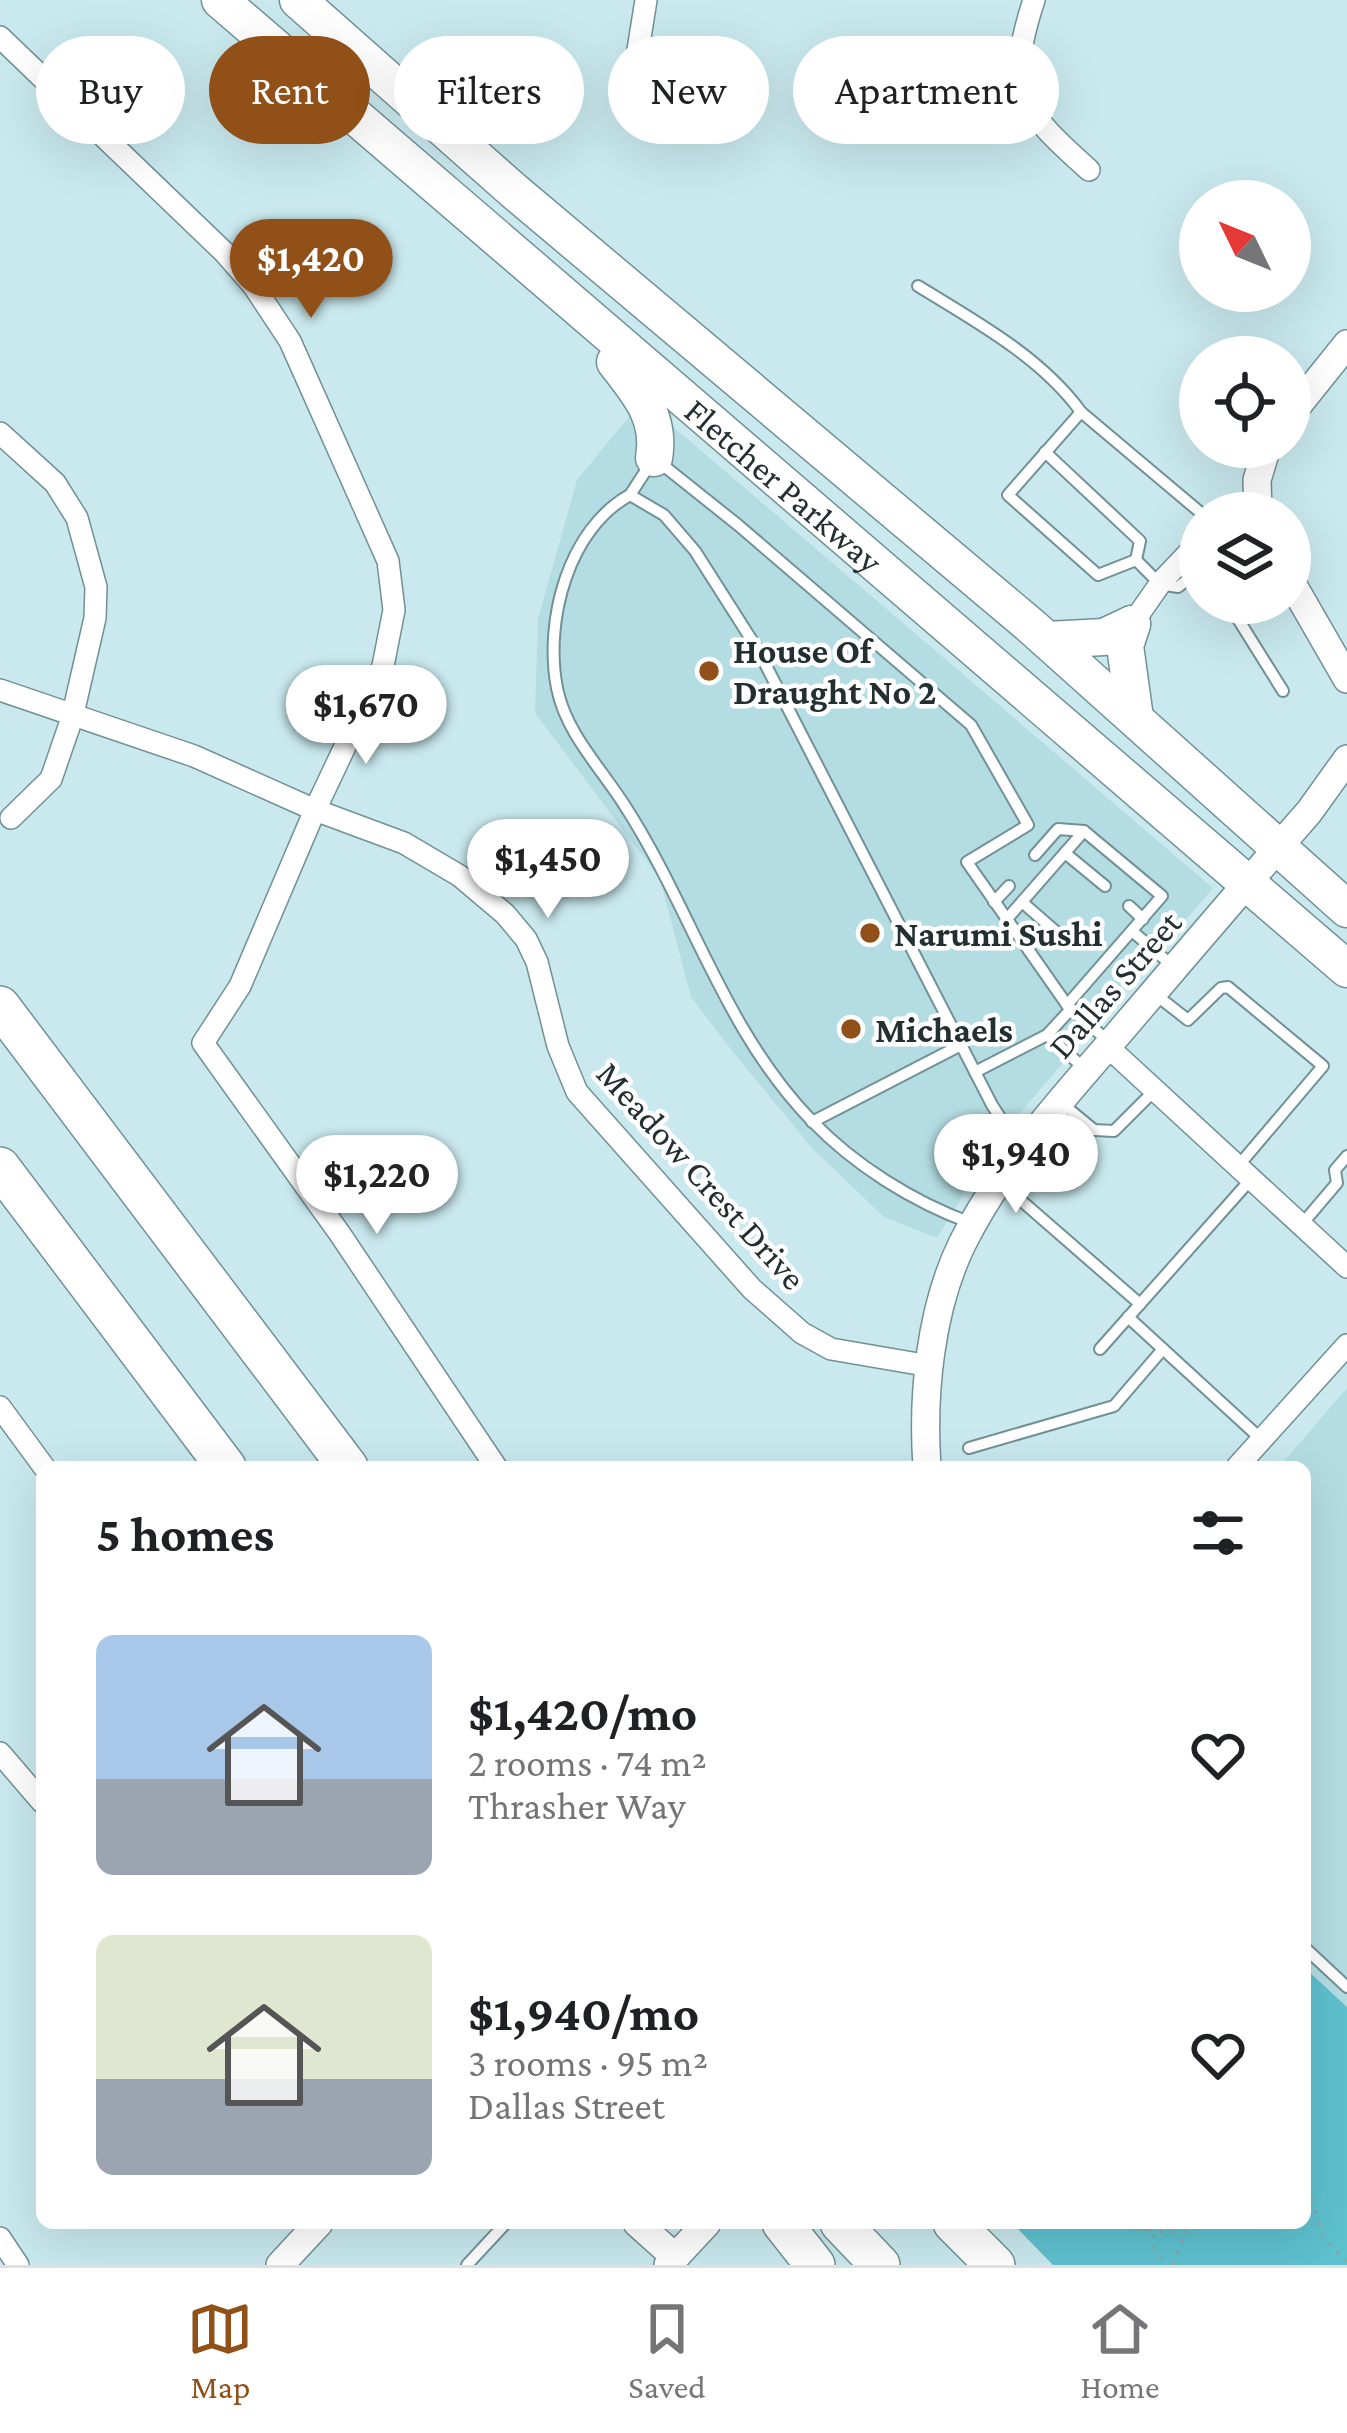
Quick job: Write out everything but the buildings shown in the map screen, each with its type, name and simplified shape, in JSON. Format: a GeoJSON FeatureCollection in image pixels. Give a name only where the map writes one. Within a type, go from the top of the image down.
{"type":"FeatureCollection","features":[{"type":"Feature","properties":{"kind":"highway"},"geometry":{"type":"LineString","coordinates":[[0,1006],[343,1461]]}},
{"type":"Feature","properties":{"kind":"highway"},"geometry":{"type":"LineString","coordinates":[[0,1167],[221,1461]]}},
{"type":"Feature","properties":{"kind":"highway"},"geometry":{"type":"LineString","coordinates":[[787,2229],[814,2265]]}},
{"type":"Feature","properties":{"kind":"highway"},"geometry":{"type":"LineString","coordinates":[[846,2229],[880,2265]]}},
{"type":"Feature","properties":{"kind":"highway"},"geometry":{"type":"LineString","coordinates":[[959,2229],[995,2265]]}},
{"type":"Feature","properties":{"kind":"main road","name":"Fletcher Parkway"},"geometry":{"type":"LineString","coordinates":[[220,0],[1347,969]]}},
{"type":"Feature","properties":{"kind":"main road","name":"Fletcher Parkway"},"geometry":{"type":"LineString","coordinates":[[298,0],[514,191],[1047,640],[1347,909]]}},
{"type":"Feature","properties":{"kind":"main road"},"geometry":{"type":"LineString","coordinates":[[579,310],[646,402],[658,438],[654,458]]}},
{"type":"Feature","properties":{"kind":"main road"},"geometry":{"type":"LineString","coordinates":[[1047,640],[1104,637],[1132,624]]}},
{"type":"Feature","properties":{"kind":"main road"},"geometry":{"type":"LineString","coordinates":[[1132,624],[1125,646],[1136,718]]}},
{"type":"Feature","properties":{"kind":"street"},"geometry":{"type":"LineString","coordinates":[[640,36],[646,0]]}},
{"type":"Feature","properties":{"kind":"street"},"geometry":{"type":"LineString","coordinates":[[1034,0],[1019,52],[1026,101],[1044,130],[1089,170]]}},
{"type":"Feature","properties":{"kind":"street"},"geometry":{"type":"LineString","coordinates":[[0,38],[253,285],[290,341],[388,561],[393,629],[383,666],[240,986],[203,1043],[340,1234],[492,1461]]}},
{"type":"Feature","properties":{"kind":"street"},"geometry":{"type":"LineString","coordinates":[[1311,389],[1347,344]]}},
{"type":"Feature","properties":{"kind":"street"},"geometry":{"type":"LineString","coordinates":[[0,433],[55,483],[77,518],[96,586],[95,618],[72,718],[51,779],[11,818]]}},
{"type":"Feature","properties":{"kind":"street"},"geometry":{"type":"LineString","coordinates":[[1132,624],[1179,564]]}},
{"type":"Feature","properties":{"kind":"street"},"geometry":{"type":"LineString","coordinates":[[1311,616],[1347,679]]}},
{"type":"Feature","properties":{"kind":"street","name":"Meadow Crest Drive"},"geometry":{"type":"LineString","coordinates":[[0,690],[194,756],[404,843],[460,876],[517,926],[537,962],[558,1046],[577,1092],[700,1234],[802,1333],[831,1349],[930,1366]]}},
{"type":"Feature","properties":{"kind":"street","name":"Dallas Street"},"geometry":{"type":"LineString","coordinates":[[927,1461],[935,1327],[961,1247],[974,1224],[1020,1148],[1280,846],[1347,759]]}},
{"type":"Feature","properties":{"kind":"street"},"geometry":{"type":"LineString","coordinates":[[1109,1045],[1347,1267]]}},
{"type":"Feature","properties":{"kind":"street"},"geometry":{"type":"LineString","coordinates":[[1242,1461],[1347,1345]]}},
{"type":"Feature","properties":{"kind":"street"},"geometry":{"type":"LineString","coordinates":[[0,1407],[40,1461]]}},
{"type":"Feature","properties":{"kind":"street"},"geometry":{"type":"LineString","coordinates":[[0,1753],[36,1795]]}},
{"type":"Feature","properties":{"kind":"street"},"geometry":{"type":"LineString","coordinates":[[280,2265],[313,2229]]}},
{"type":"Feature","properties":{"kind":"street"},"geometry":{"type":"LineString","coordinates":[[643,2229],[672,2261],[701,2229]]}},
{"type":"Feature","properties":{"kind":"street"},"geometry":{"type":"LineString","coordinates":[[0,2239],[18,2265]]}},
{"type":"Feature","properties":{"kind":"lane"},"geometry":{"type":"LineString","coordinates":[[918,286],[1059,383],[1081,412],[1179,494]]}},
{"type":"Feature","properties":{"kind":"lane"},"geometry":{"type":"LineString","coordinates":[[1081,412],[1008,495],[1098,575],[1136,560]]}},
{"type":"Feature","properties":{"kind":"lane"},"geometry":{"type":"LineString","coordinates":[[1045,452],[1140,541],[1136,560]]}},
{"type":"Feature","properties":{"kind":"lane"},"geometry":{"type":"LineString","coordinates":[[974,1224],[898,1190],[812,1122],[749,1046],[676,898],[625,805],[596,767],[558,692],[553,659],[561,601],[575,551],[607,507],[629,495],[654,458],[971,725],[1028,825],[968,862],[1069,1007],[1109,1045]]}},
{"type":"Feature","properties":{"kind":"lane"},"geometry":{"type":"LineString","coordinates":[[629,495],[664,515],[695,551],[758,650],[974,1072],[1020,1148]]}},
{"type":"Feature","properties":{"kind":"lane"},"geometry":{"type":"LineString","coordinates":[[1136,560],[1160,584],[1179,586]]}},
{"type":"Feature","properties":{"kind":"lane"},"geometry":{"type":"LineString","coordinates":[[1241,624],[1282,691]]}},
{"type":"Feature","properties":{"kind":"lane"},"geometry":{"type":"LineString","coordinates":[[974,1072],[1047,1035],[1162,896],[1084,831],[1058,829],[1035,855]]}},
{"type":"Feature","properties":{"kind":"lane"},"geometry":{"type":"LineString","coordinates":[[1006,920],[1084,831]]}},
{"type":"Feature","properties":{"kind":"lane"},"geometry":{"type":"LineString","coordinates":[[1065,853],[1105,886]]}},
{"type":"Feature","properties":{"kind":"lane"},"geometry":{"type":"LineString","coordinates":[[994,902],[1009,886]]}},
{"type":"Feature","properties":{"kind":"lane"},"geometry":{"type":"LineString","coordinates":[[1022,902],[1062,937]]}},
{"type":"Feature","properties":{"kind":"lane"},"geometry":{"type":"LineString","coordinates":[[1129,906],[1143,919]]}},
{"type":"Feature","properties":{"kind":"lane"},"geometry":{"type":"LineString","coordinates":[[1132,931],[1175,968]]}},
{"type":"Feature","properties":{"kind":"lane"},"geometry":{"type":"LineString","coordinates":[[1085,957],[1099,969]]}},
{"type":"Feature","properties":{"kind":"lane"},"geometry":{"type":"LineString","coordinates":[[1100,1349],[1246,1172],[1323,1066],[1236,990],[1221,988],[1188,1020],[1154,993]]}},
{"type":"Feature","properties":{"kind":"lane"},"geometry":{"type":"LineString","coordinates":[[1047,1035],[1087,1070]]}},
{"type":"Feature","properties":{"kind":"lane"},"geometry":{"type":"LineString","coordinates":[[812,1122],[961,1045]]}},
{"type":"Feature","properties":{"kind":"lane"},"geometry":{"type":"LineString","coordinates":[[1059,1102],[1094,1130],[1114,1132],[1156,1090]]}},
{"type":"Feature","properties":{"kind":"lane"},"geometry":{"type":"LineString","coordinates":[[1303,1223],[1342,1186],[1335,1170],[1347,1156]]}},
{"type":"Feature","properties":{"kind":"lane"},"geometry":{"type":"LineString","coordinates":[[1024,1203],[1140,1304]]}},
{"type":"Feature","properties":{"kind":"lane"},"geometry":{"type":"LineString","coordinates":[[1128,1317],[1261,1439]]}},
{"type":"Feature","properties":{"kind":"lane"},"geometry":{"type":"LineString","coordinates":[[969,1448],[1114,1406],[1163,1349]]}},
{"type":"Feature","properties":{"kind":"lane"},"geometry":{"type":"LineString","coordinates":[[1311,1954],[1347,1987]]}},
{"type":"Feature","properties":{"kind":"lane"},"geometry":{"type":"LineString","coordinates":[[466,2265],[500,2229]]}},
{"type":"Feature","properties":{"kind":"path"},"geometry":{"type":"LineString","coordinates":[[1311,2196],[1324,2239],[1347,2261]]}},
{"type":"Feature","properties":{"kind":"path"},"geometry":{"type":"LineString","coordinates":[[1128,2229],[1154,2233],[1192,2229]]}},
{"type":"Feature","properties":{"kind":"path"},"geometry":{"type":"LineString","coordinates":[[1154,2233],[1154,2248],[1165,2265]]}},
{"type":"Feature","properties":{"kind":"path"},"geometry":{"type":"LineString","coordinates":[[1173,2265],[1184,2233]]}},
{"type":"Feature","properties":{"kind":"shaded area"},"geometry":{"type":"Polygon","coordinates":[[[632,413],[670,424],[1213,888],[995,1142],[937,1238],[884,1217],[811,1147],[733,1052],[691,997],[660,879],[535,713],[538,619],[577,480],[632,413]]]}},
{"type":"Feature","properties":{"kind":"shaded area"},"geometry":{"type":"Polygon","coordinates":[[[1347,1388],[1347,2007],[1311,1974],[1311,1461],[1284,1461],[1347,1388]]]}},
{"type":"Feature","properties":{"kind":"shaded area"},"geometry":{"type":"Polygon","coordinates":[[[1311,1974],[1347,2007],[1347,2265],[1053,2265],[1018,2229],[1311,2229],[1311,1974]]]}},
{"type":"Feature","properties":{"kind":"place","name":"House Of Draught No 2"},"geometry":{"type":"Point","coordinates":[709,671]}},
{"type":"Feature","properties":{"kind":"place","name":"Narumi Sushi"},"geometry":{"type":"Point","coordinates":[870,933]}},
{"type":"Feature","properties":{"kind":"place","name":"Michaels"},"geometry":{"type":"Point","coordinates":[851,1029]}}]}
